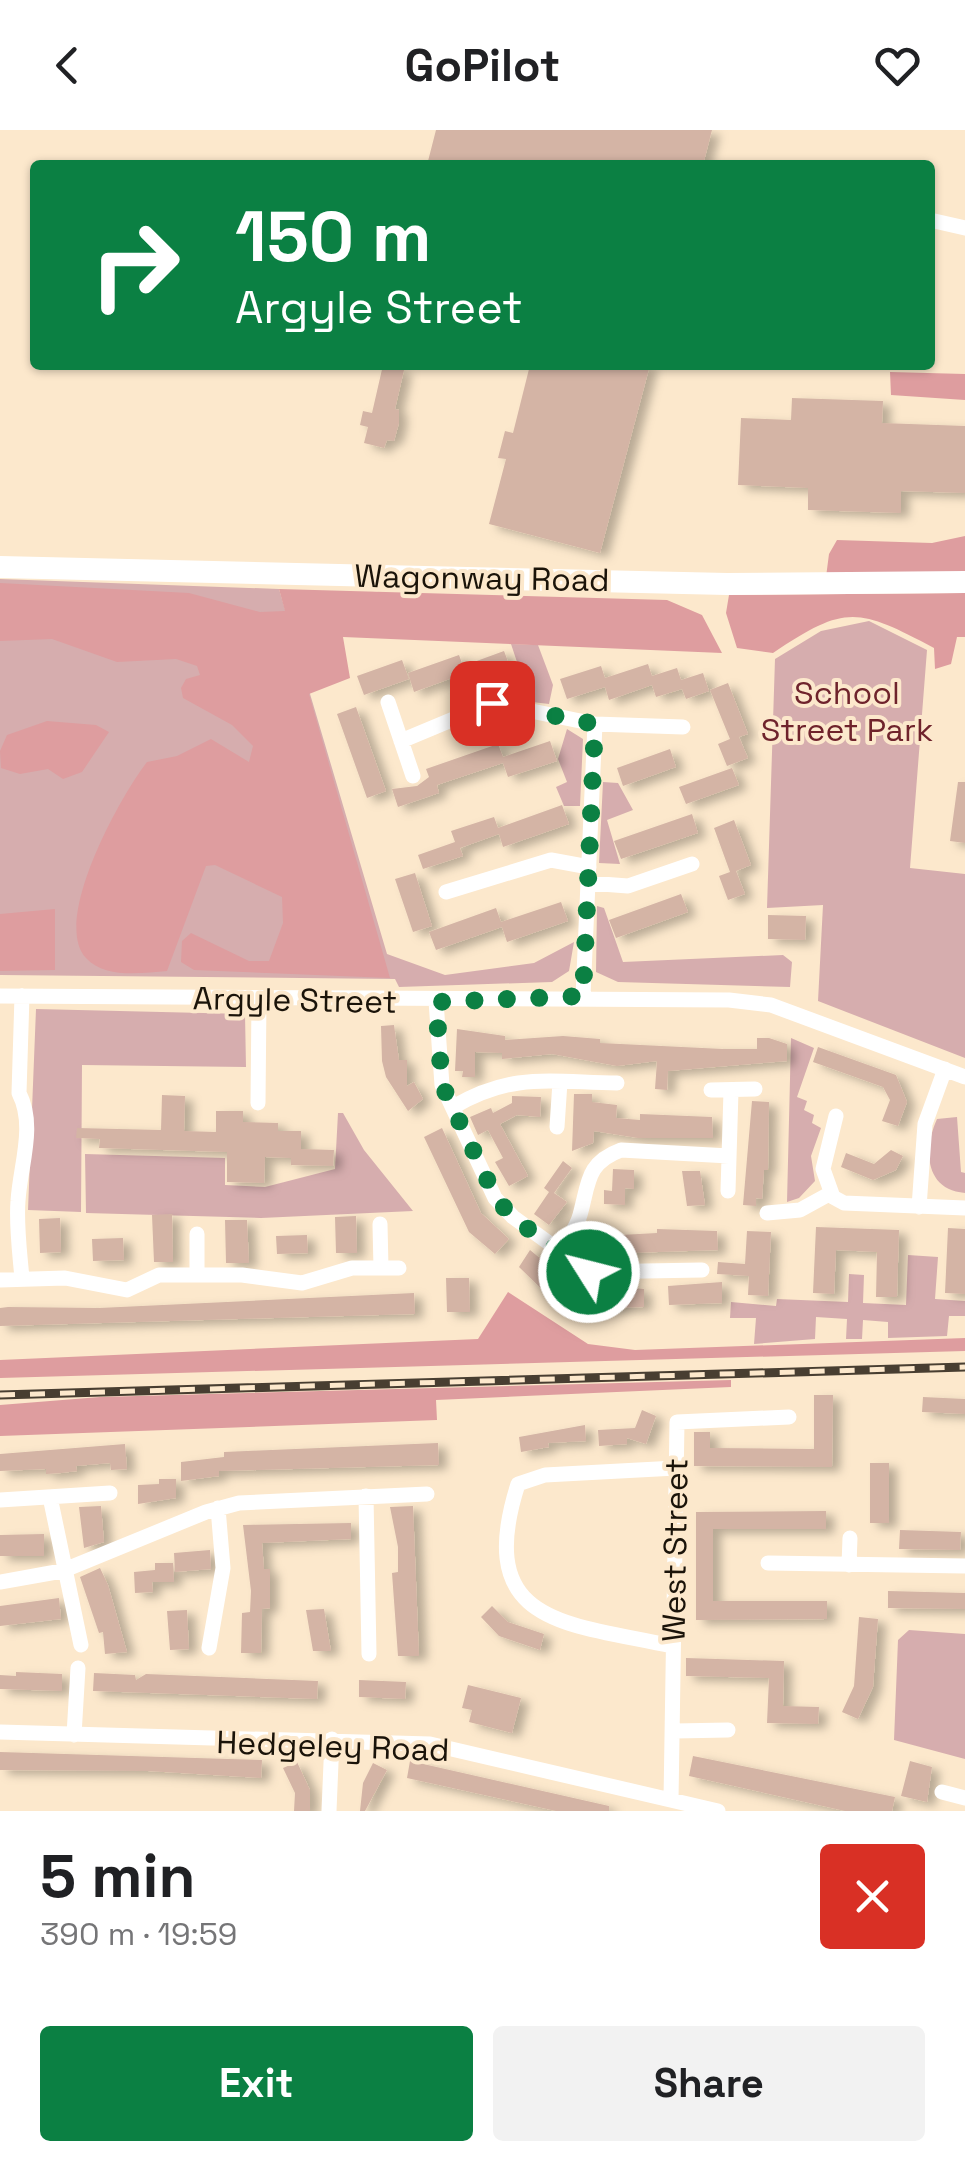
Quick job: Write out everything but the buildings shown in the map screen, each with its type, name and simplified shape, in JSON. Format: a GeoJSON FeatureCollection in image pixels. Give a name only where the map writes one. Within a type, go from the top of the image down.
{"type":"FeatureCollection","features":[{"type":"Feature","properties":{"kind":"main road","name":"Wagonway Road"},"geometry":{"type":"LineString","coordinates":[[0,567],[708,583],[965,582]]}},
{"type":"Feature","properties":{"kind":"street"},"geometry":{"type":"LineString","coordinates":[[935,221],[965,228]]}},
{"type":"Feature","properties":{"kind":"street"},"geometry":{"type":"LineString","coordinates":[[388,702],[413,776]]}},
{"type":"Feature","properties":{"kind":"street"},"geometry":{"type":"LineString","coordinates":[[401,741],[492,703],[595,724],[683,727]]}},
{"type":"Feature","properties":{"kind":"street"},"geometry":{"type":"LineString","coordinates":[[583,996],[595,724]]}},
{"type":"Feature","properties":{"kind":"street"},"geometry":{"type":"LineString","coordinates":[[446,892],[551,860],[628,886],[692,864]]}},
{"type":"Feature","properties":{"kind":"street","name":"Argyle Street"},"geometry":{"type":"LineString","coordinates":[[0,996],[436,1002],[583,996],[772,1005],[965,1077]]}},
{"type":"Feature","properties":{"kind":"street"},"geometry":{"type":"LineString","coordinates":[[22,996],[20,1093],[26,1106],[25,1162],[18,1200],[22,1279]]}},
{"type":"Feature","properties":{"kind":"street"},"geometry":{"type":"LineString","coordinates":[[258,1103],[259,999]]}},
{"type":"Feature","properties":{"kind":"street"},"geometry":{"type":"LineString","coordinates":[[436,1002],[442,1085],[496,1198],[513,1218],[589,1272],[702,1270]]}},
{"type":"Feature","properties":{"kind":"street"},"geometry":{"type":"LineString","coordinates":[[918,1207],[926,1124],[945,1069]]}},
{"type":"Feature","properties":{"kind":"street"},"geometry":{"type":"LineString","coordinates":[[452,1107],[486,1088],[518,1080],[617,1084]]}},
{"type":"Feature","properties":{"kind":"street"},"geometry":{"type":"LineString","coordinates":[[557,1127],[560,1082]]}},
{"type":"Feature","properties":{"kind":"street"},"geometry":{"type":"LineString","coordinates":[[711,1090],[754,1090]]}},
{"type":"Feature","properties":{"kind":"street"},"geometry":{"type":"LineString","coordinates":[[728,1192],[731,1092]]}},
{"type":"Feature","properties":{"kind":"street"},"geometry":{"type":"LineString","coordinates":[[836,1116],[824,1170],[837,1198]]}},
{"type":"Feature","properties":{"kind":"street"},"geometry":{"type":"LineString","coordinates":[[562,1252],[580,1216],[590,1170],[607,1156],[621,1150],[729,1156]]}},
{"type":"Feature","properties":{"kind":"street"},"geometry":{"type":"LineString","coordinates":[[767,1213],[806,1208],[837,1198],[965,1208]]}},
{"type":"Feature","properties":{"kind":"street"},"geometry":{"type":"LineString","coordinates":[[380,1224],[380,1268]]}},
{"type":"Feature","properties":{"kind":"street"},"geometry":{"type":"LineString","coordinates":[[197,1274],[198,1234]]}},
{"type":"Feature","properties":{"kind":"street"},"geometry":{"type":"LineString","coordinates":[[0,1280],[64,1278],[127,1290],[159,1274],[242,1274],[302,1283],[352,1268],[399,1268]]}},
{"type":"Feature","properties":{"kind":"street","name":"West Street"},"geometry":{"type":"LineString","coordinates":[[672,1800],[677,1422],[789,1417]]}},
{"type":"Feature","properties":{"kind":"street"},"geometry":{"type":"LineString","coordinates":[[672,1646],[561,1622],[527,1604],[509,1580],[506,1522],[518,1484],[545,1475],[676,1468]]}},
{"type":"Feature","properties":{"kind":"street"},"geometry":{"type":"LineString","coordinates":[[0,1500],[110,1492]]}},
{"type":"Feature","properties":{"kind":"street"},"geometry":{"type":"LineString","coordinates":[[0,1582],[62,1571],[218,1508],[270,1500],[427,1494]]}},
{"type":"Feature","properties":{"kind":"street"},"geometry":{"type":"LineString","coordinates":[[366,1496],[369,1654]]}},
{"type":"Feature","properties":{"kind":"street"},"geometry":{"type":"LineString","coordinates":[[50,1497],[62,1571],[81,1645]]}},
{"type":"Feature","properties":{"kind":"street"},"geometry":{"type":"LineString","coordinates":[[209,1648],[224,1568],[218,1508]]}},
{"type":"Feature","properties":{"kind":"street"},"geometry":{"type":"LineString","coordinates":[[849,1565],[850,1538]]}},
{"type":"Feature","properties":{"kind":"street"},"geometry":{"type":"LineString","coordinates":[[768,1563],[965,1566]]}},
{"type":"Feature","properties":{"kind":"street"},"geometry":{"type":"LineString","coordinates":[[74,1736],[78,1668]]}},
{"type":"Feature","properties":{"kind":"street"},"geometry":{"type":"LineString","coordinates":[[675,1731],[728,1730]]}},
{"type":"Feature","properties":{"kind":"street","name":"Hedgeley Road"},"geometry":{"type":"LineString","coordinates":[[0,1732],[430,1744],[718,1811]]}},
{"type":"Feature","properties":{"kind":"street"},"geometry":{"type":"LineString","coordinates":[[329,1811],[332,1739]]}},
{"type":"Feature","properties":{"kind":"street"},"geometry":{"type":"LineString","coordinates":[[942,1792],[965,1798]]}},
{"type":"Feature","properties":{"kind":"green space"},"geometry":{"type":"Polygon","coordinates":[[[0,579],[279,589],[387,954],[445,975],[534,963],[574,942],[569,971],[552,982],[399,987],[395,979],[0,975],[0,579]]]}},
{"type":"Feature","properties":{"kind":"green space","name":"School Street Park"},"geometry":{"type":"Polygon","coordinates":[[[869,621],[927,650],[910,868],[965,874],[965,1058],[818,1001],[823,905],[767,908],[775,659],[821,631],[869,621]]]}},
{"type":"Feature","properties":{"kind":"green space"},"geometry":{"type":"Polygon","coordinates":[[[511,644],[538,645],[553,685],[549,704],[524,701],[525,686],[511,644]]]}},
{"type":"Feature","properties":{"kind":"green space"},"geometry":{"type":"Polygon","coordinates":[[[567,729],[583,739],[580,806],[564,806],[556,787],[567,782],[558,759],[567,729]]]}},
{"type":"Feature","properties":{"kind":"green space"},"geometry":{"type":"Polygon","coordinates":[[[603,782],[618,783],[633,810],[607,820],[620,864],[599,863],[603,782]]]}},
{"type":"Feature","properties":{"kind":"green space"},"geometry":{"type":"Polygon","coordinates":[[[597,906],[604,908],[623,962],[783,955],[792,962],[790,987],[618,982],[596,972],[597,906]]]}},
{"type":"Feature","properties":{"kind":"green space"},"geometry":{"type":"Polygon","coordinates":[[[36,1009],[245,1014],[246,1067],[82,1065],[81,1212],[28,1210],[36,1009]]]}},
{"type":"Feature","properties":{"kind":"green space"},"geometry":{"type":"Polygon","coordinates":[[[791,1038],[814,1048],[797,1097],[807,1101],[804,1110],[814,1115],[812,1123],[821,1128],[811,1156],[815,1181],[799,1198],[787,1202],[791,1038]]]}},
{"type":"Feature","properties":{"kind":"green space"},"geometry":{"type":"Polygon","coordinates":[[[338,1113],[343,1113],[364,1150],[413,1211],[261,1218],[86,1213],[85,1154],[225,1158],[225,1185],[265,1187],[335,1169],[338,1113]]]}},
{"type":"Feature","properties":{"kind":"green space"},"geometry":{"type":"Polygon","coordinates":[[[957,1117],[965,1193],[942,1185],[929,1155],[937,1119],[957,1117]]]}},
{"type":"Feature","properties":{"kind":"green space"},"geometry":{"type":"Polygon","coordinates":[[[908,1255],[938,1257],[935,1299],[965,1301],[965,1316],[949,1316],[947,1336],[888,1338],[888,1322],[863,1320],[862,1339],[846,1339],[847,1319],[816,1317],[815,1339],[754,1344],[756,1318],[730,1318],[731,1302],[776,1306],[777,1299],[848,1302],[849,1274],[864,1275],[863,1303],[906,1305],[908,1255]]]}},
{"type":"Feature","properties":{"kind":"green space"},"geometry":{"type":"Polygon","coordinates":[[[909,1630],[965,1634],[965,1759],[894,1740],[898,1640],[909,1630]]]}},
{"type":"Feature","properties":{"kind":"shaded area"},"geometry":{"type":"Polygon","coordinates":[[[890,372],[965,374],[965,400],[891,395],[890,372]]]}},
{"type":"Feature","properties":{"kind":"shaded area"},"geometry":{"type":"Polygon","coordinates":[[[965,536],[965,572],[826,577],[829,554],[837,540],[932,543],[965,536]]]}},
{"type":"Feature","properties":{"kind":"shaded area"},"geometry":{"type":"Polygon","coordinates":[[[0,583],[189,593],[260,612],[285,611],[279,589],[667,600],[702,615],[722,653],[343,637],[350,678],[309,694],[390,978],[194,970],[181,962],[182,941],[191,933],[249,961],[269,961],[283,923],[282,897],[215,865],[206,866],[167,971],[113,972],[86,958],[78,940],[77,916],[94,858],[135,778],[147,762],[177,756],[211,739],[249,762],[253,746],[232,725],[183,698],[181,688],[186,679],[200,675],[197,666],[176,659],[117,662],[52,639],[0,641],[0,583]]]}},
{"type":"Feature","properties":{"kind":"shaded area"},"geometry":{"type":"Polygon","coordinates":[[[965,593],[965,637],[957,637],[951,664],[935,669],[934,648],[869,619],[836,619],[773,653],[737,648],[726,613],[729,595],[965,593]]]}},
{"type":"Feature","properties":{"kind":"shaded area"},"geometry":{"type":"Polygon","coordinates":[[[47,721],[96,725],[109,732],[82,772],[63,779],[48,769],[20,774],[1,768],[0,751],[7,735],[47,721]]]}},
{"type":"Feature","properties":{"kind":"shaded area"},"geometry":{"type":"Polygon","coordinates":[[[55,909],[55,970],[0,971],[0,914],[55,909]]]}},
{"type":"Feature","properties":{"kind":"shaded area"},"geometry":{"type":"Polygon","coordinates":[[[508,1292],[588,1344],[635,1350],[965,1338],[965,1351],[0,1378],[0,1360],[478,1339],[508,1292]]]}},
{"type":"Feature","properties":{"kind":"shaded area"},"geometry":{"type":"Polygon","coordinates":[[[731,1380],[731,1387],[436,1400],[437,1420],[0,1436],[0,1405],[100,1397],[731,1380]]]}},
{"type":"Feature","properties":{"kind":"railway"},"geometry":{"type":"LineString","coordinates":[[0,1395],[965,1367]]}},
{"type":"Feature","properties":{"kind":"route"},"geometry":{"type":"LineString","coordinates":[[492,703],[595,724],[583,996],[436,1002],[442,1085],[496,1198],[513,1218],[589,1272]]}}]}
